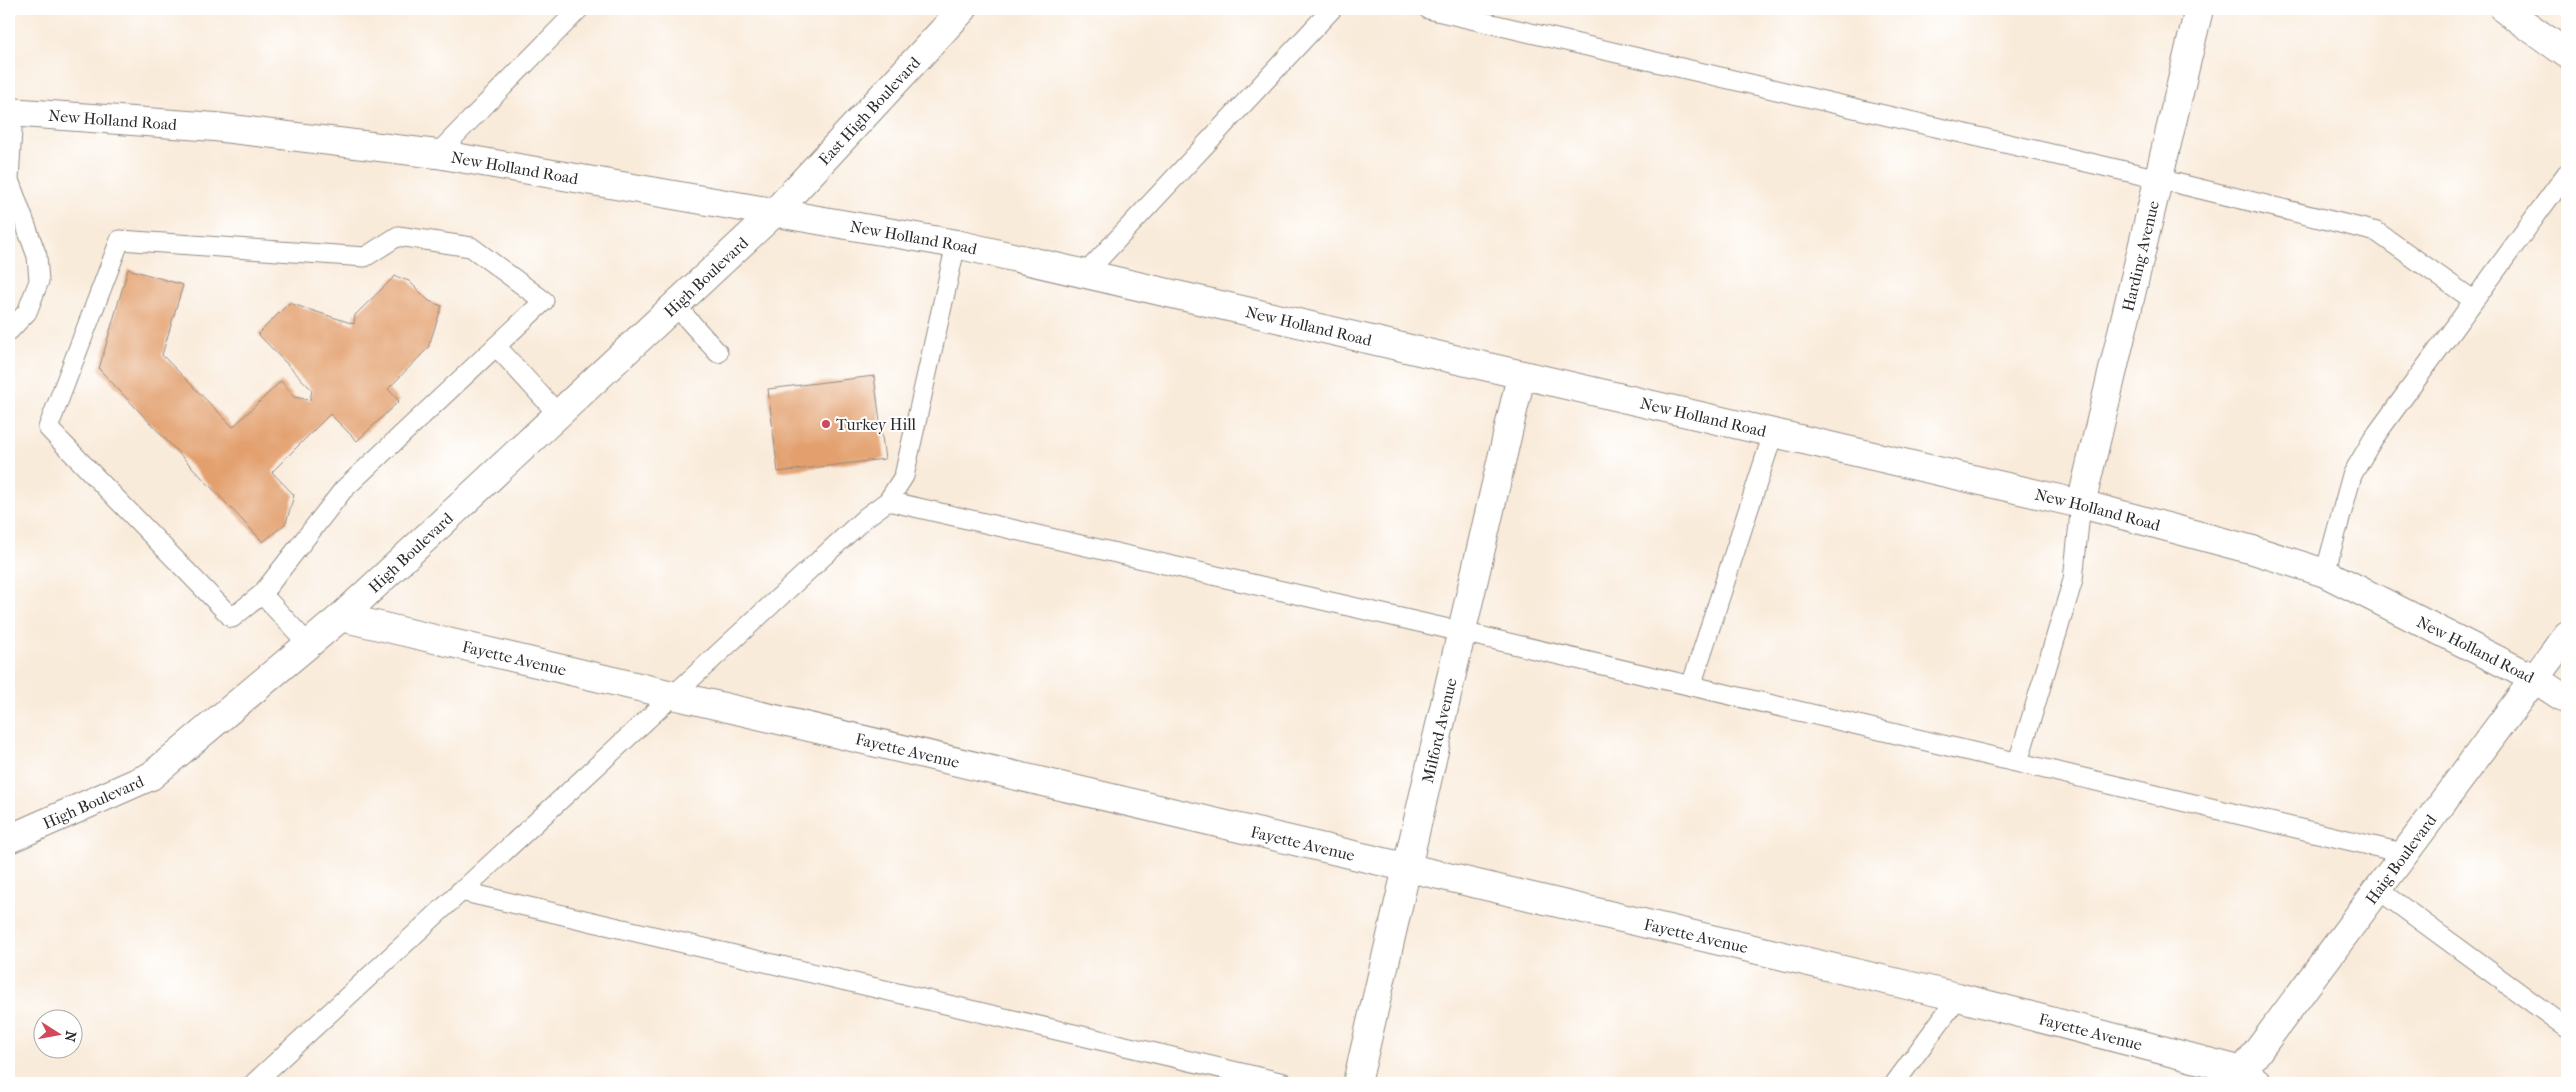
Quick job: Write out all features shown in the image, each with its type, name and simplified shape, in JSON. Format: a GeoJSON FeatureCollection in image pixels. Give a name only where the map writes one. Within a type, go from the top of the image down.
{"type":"FeatureCollection","features":[{"type":"Feature","properties":{"kind":"street","name":"East High Boulevard"},"geometry":{"type":"LineString","coordinates":[[774,213],[963,9]]}},
{"type":"Feature","properties":{"kind":"street","name":"Harding Avenue"},"geometry":{"type":"LineString","coordinates":[[2081,504],[2199,9]]}},
{"type":"Feature","properties":{"kind":"street"},"geometry":{"type":"LineString","coordinates":[[2504,9],[2567,54]]}},
{"type":"Feature","properties":{"kind":"street","name":"New Holland Road"},"geometry":{"type":"LineString","coordinates":[[11,112],[215,128],[438,154],[956,244],[2081,504],[2253,550],[2325,573],[2535,679],[2567,700]]}},
{"type":"Feature","properties":{"kind":"street","name":"High Boulevard"},"geometry":{"type":"LineString","coordinates":[[9,839],[151,776],[341,617],[774,213]]}},
{"type":"Feature","properties":{"kind":"street","name":"Milford Avenue"},"geometry":{"type":"LineString","coordinates":[[1357,1083],[1522,376]]}},
{"type":"Feature","properties":{"kind":"street","name":"Fayette Avenue"},"geometry":{"type":"LineString","coordinates":[[341,617],[1958,996],[2245,1079]]}},
{"type":"Feature","properties":{"kind":"street","name":"Haig Boulevard"},"geometry":{"type":"LineString","coordinates":[[2245,1079],[2379,890],[2567,635]]}},
{"type":"Feature","properties":{"kind":"lane"},"geometry":{"type":"LineString","coordinates":[[438,154],[579,9]]}},
{"type":"Feature","properties":{"kind":"lane"},"geometry":{"type":"LineString","coordinates":[[1084,275],[1332,9]]}},
{"type":"Feature","properties":{"kind":"lane"},"geometry":{"type":"LineString","coordinates":[[1428,9],[2159,179],[2377,232],[2474,300]]}},
{"type":"Feature","properties":{"kind":"lane"},"geometry":{"type":"LineString","coordinates":[[9,331],[27,312],[39,281],[37,256],[9,180],[11,112]]}},
{"type":"Feature","properties":{"kind":"lane"},"geometry":{"type":"LineString","coordinates":[[2325,573],[2352,475],[2373,439],[2567,173]]}},
{"type":"Feature","properties":{"kind":"lane"},"geometry":{"type":"LineString","coordinates":[[398,236],[471,247],[544,301],[496,346],[343,490],[262,594],[232,618],[48,428],[120,240],[365,257],[398,236]]}},
{"type":"Feature","properties":{"kind":"lane"},"geometry":{"type":"LineString","coordinates":[[254,1083],[672,694],[866,517],[888,501],[904,476],[956,244]]}},
{"type":"Feature","properties":{"kind":"lane"},"geometry":{"type":"LineString","coordinates":[[675,306],[718,354]]}},
{"type":"Feature","properties":{"kind":"lane"},"geometry":{"type":"LineString","coordinates":[[496,346],[558,414]]}},
{"type":"Feature","properties":{"kind":"lane"},"geometry":{"type":"LineString","coordinates":[[1691,686],[1773,434]]}},
{"type":"Feature","properties":{"kind":"lane"},"geometry":{"type":"LineString","coordinates":[[888,501],[1462,632],[2406,854]]}},
{"type":"Feature","properties":{"kind":"lane"},"geometry":{"type":"LineString","coordinates":[[2018,762],[2073,580],[2081,504]]}},
{"type":"Feature","properties":{"kind":"lane"},"geometry":{"type":"LineString","coordinates":[[262,594],[308,644]]}},
{"type":"Feature","properties":{"kind":"lane"},"geometry":{"type":"LineString","coordinates":[[2379,890],[2567,1028]]}},
{"type":"Feature","properties":{"kind":"lane"},"geometry":{"type":"LineString","coordinates":[[460,891],[1284,1083]]}},
{"type":"Feature","properties":{"kind":"lane"},"geometry":{"type":"LineString","coordinates":[[1895,1083],[1958,996]]}},
{"type":"Feature","properties":{"kind":"building"},"geometry":{"type":"Polygon","coordinates":[[[128,269],[183,285],[162,355],[233,427],[281,381],[294,397],[310,400],[312,390],[258,334],[289,303],[354,324],[355,315],[395,276],[409,281],[429,301],[442,306],[428,348],[388,389],[399,401],[357,441],[330,414],[272,472],[294,495],[286,523],[263,542],[99,369],[128,269]]]}},
{"type":"Feature","properties":{"kind":"building","name":"Turkey Hill"},"geometry":{"type":"Polygon","coordinates":[[[874,376],[885,459],[778,472],[768,389],[874,376]]]}},
{"type":"Feature","properties":{"kind":"place","name":"Turkey Hill"},"geometry":{"type":"Point","coordinates":[826,424]}}]}
